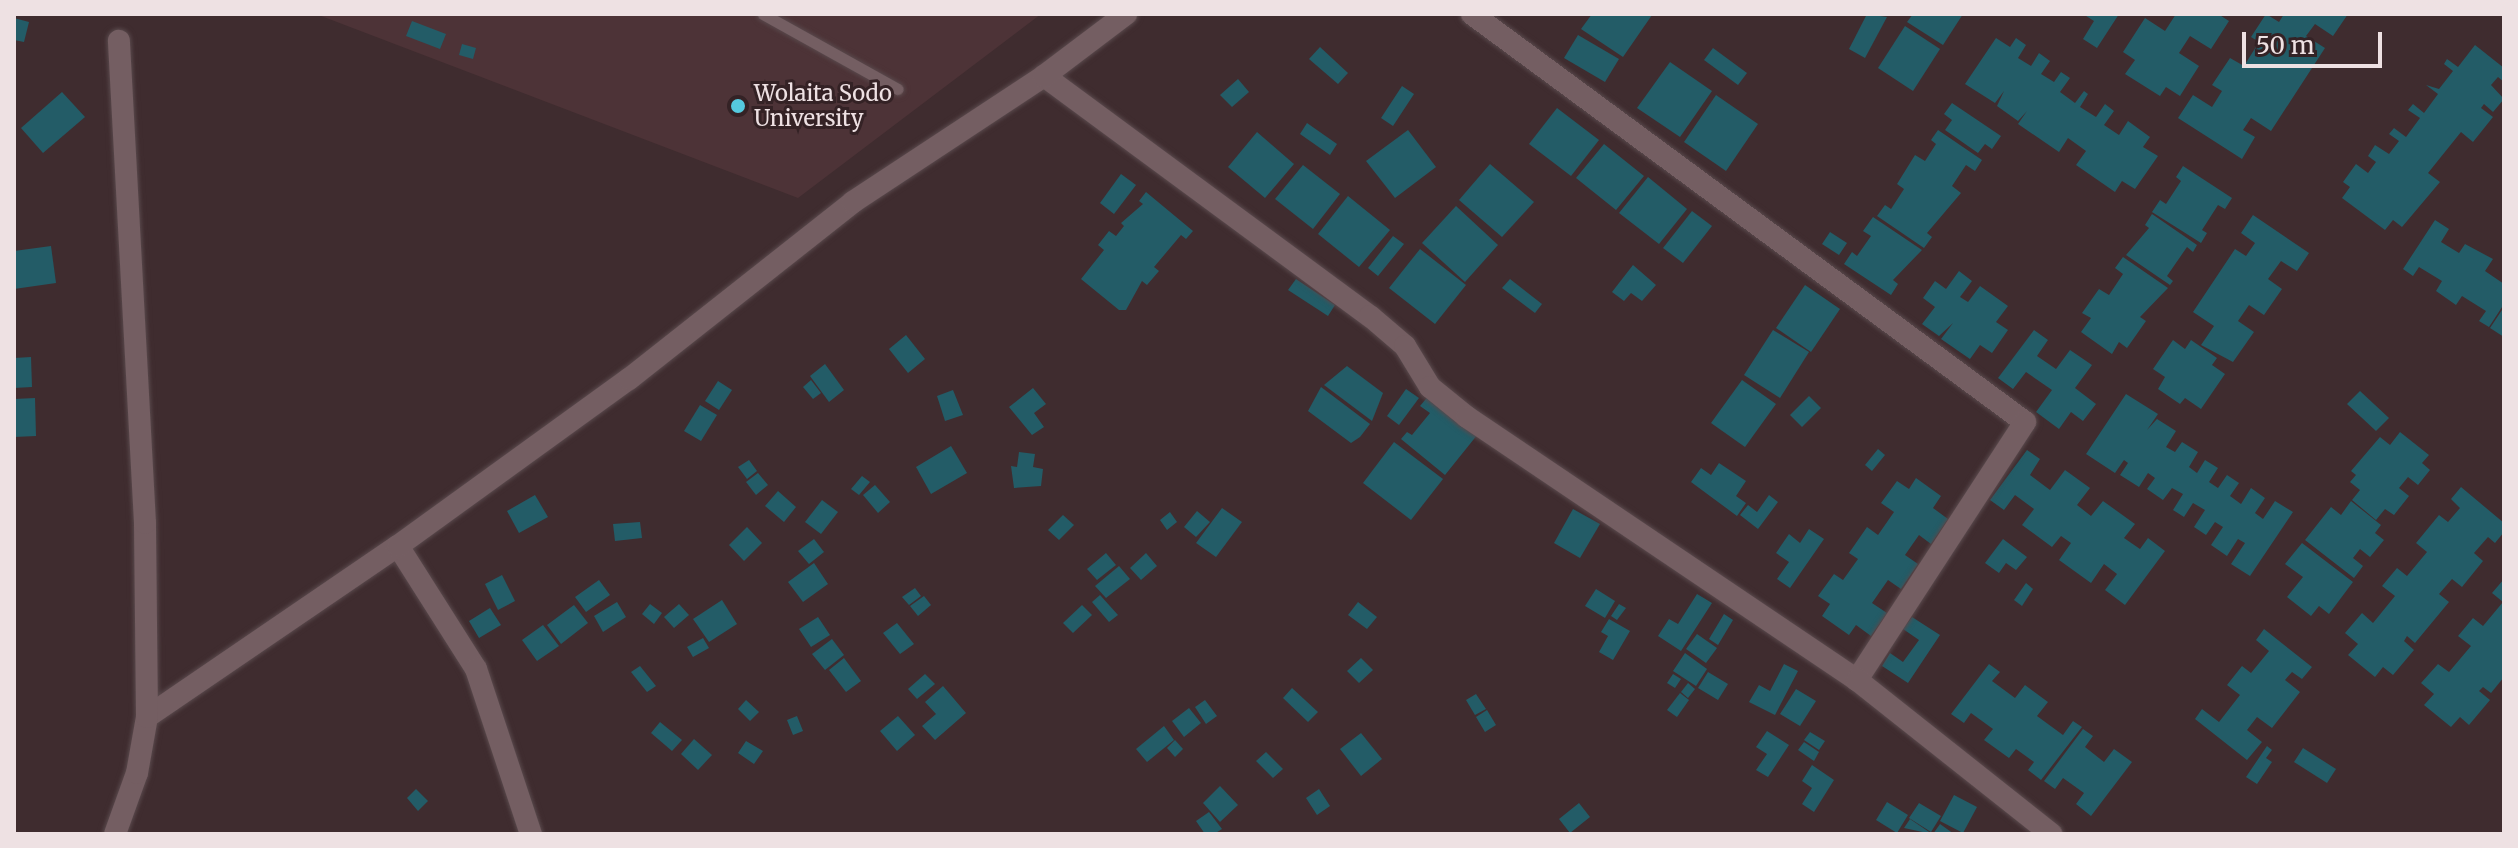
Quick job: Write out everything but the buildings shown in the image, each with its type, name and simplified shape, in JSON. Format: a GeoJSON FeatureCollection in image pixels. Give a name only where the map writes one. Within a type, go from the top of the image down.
{"type":"FeatureCollection","features":[{"type":"Feature","properties":{"kind":"street"},"geometry":{"type":"LineString","coordinates":[[147,717],[398,546],[629,379],[853,202],[1044,76],[1126,14]]}},
{"type":"Feature","properties":{"kind":"street"},"geometry":{"type":"LineString","coordinates":[[1472,14],[2025,422],[1857,680]]}},
{"type":"Feature","properties":{"kind":"street"},"geometry":{"type":"LineString","coordinates":[[115,834],[137,773],[147,717],[145,523],[119,41]]}},
{"type":"Feature","properties":{"kind":"street"},"geometry":{"type":"LineString","coordinates":[[1044,76],[1370,316],[1405,346],[1430,387],[1467,417],[1857,680],[2051,834]]}},
{"type":"Feature","properties":{"kind":"street"},"geometry":{"type":"LineString","coordinates":[[398,546],[476,669],[531,834]]}},
{"type":"Feature","properties":{"kind":"lane"},"geometry":{"type":"LineString","coordinates":[[763,14],[898,89]]}},
{"type":"Feature","properties":{"kind":"shaded area","name":"Wolaita Sodo University"},"geometry":{"type":"Polygon","coordinates":[[[316,14],[1041,14],[798,198],[316,14]]]}},
{"type":"Feature","properties":{"kind":"place","name":"Wolaita Sodo University"},"geometry":{"type":"Point","coordinates":[738,106]}}]}
